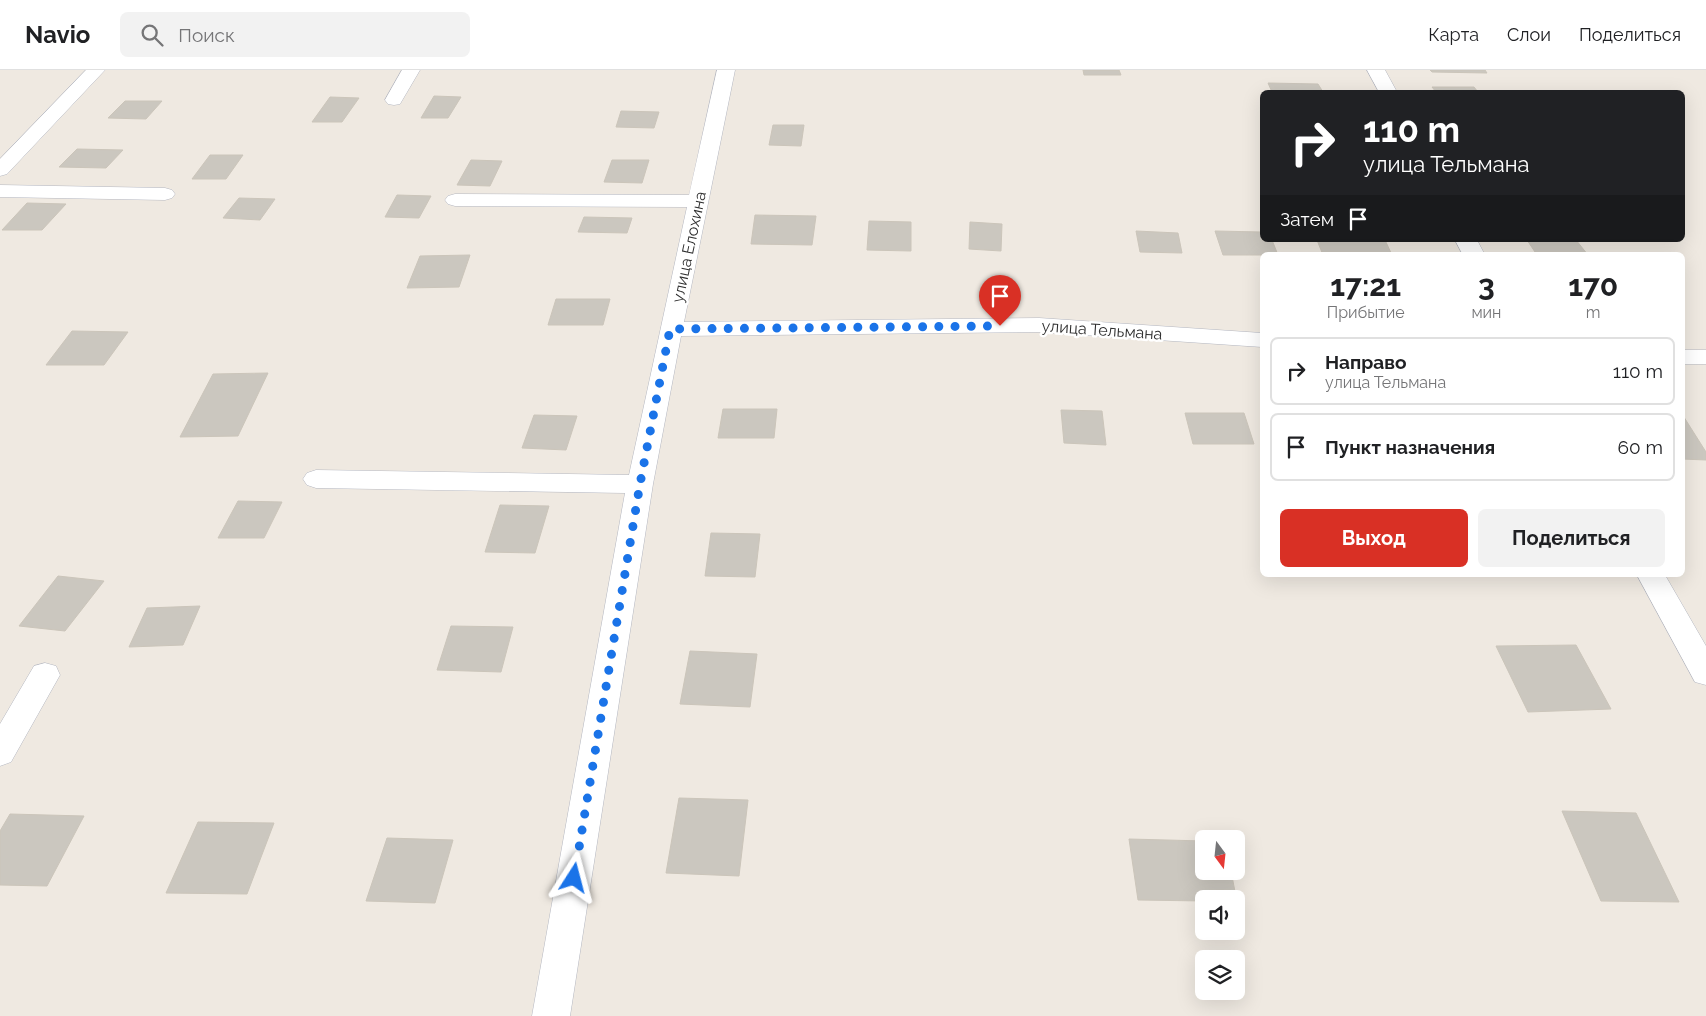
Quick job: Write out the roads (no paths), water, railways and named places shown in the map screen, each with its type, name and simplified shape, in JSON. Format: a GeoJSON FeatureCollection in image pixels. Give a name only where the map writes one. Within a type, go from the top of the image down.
{"type":"FeatureCollection","features":[{"type":"Feature","properties":{"kind":"street"},"geometry":{"type":"LineString","coordinates":[[0,170],[96,70]]}},
{"type":"Feature","properties":{"kind":"street"},"geometry":{"type":"LineString","coordinates":[[394,100],[411,70]]}},
{"type":"Feature","properties":{"kind":"street","name":"улица Елохина"},"geometry":{"type":"LineString","coordinates":[[551,1016],[640,484],[670,329],[726,70]]}},
{"type":"Feature","properties":{"kind":"street"},"geometry":{"type":"LineString","coordinates":[[1376,70],[1387,90]]}},
{"type":"Feature","properties":{"kind":"street"},"geometry":{"type":"LineString","coordinates":[[0,192],[165,194]]}},
{"type":"Feature","properties":{"kind":"street"},"geometry":{"type":"LineString","coordinates":[[455,200],[699,201]]}},
{"type":"Feature","properties":{"kind":"street","name":"улица Тельмана"},"geometry":{"type":"LineString","coordinates":[[670,329],[1039,326],[1260,340]]}},
{"type":"Feature","properties":{"kind":"street"},"geometry":{"type":"LineString","coordinates":[[1685,357],[1706,357]]}},
{"type":"Feature","properties":{"kind":"street"},"geometry":{"type":"LineString","coordinates":[[316,479],[640,484]]}},
{"type":"Feature","properties":{"kind":"street"},"geometry":{"type":"LineString","coordinates":[[1652,577],[1706,673]]}},
{"type":"Feature","properties":{"kind":"street"},"geometry":{"type":"LineString","coordinates":[[0,752],[45,675]]}}]}
